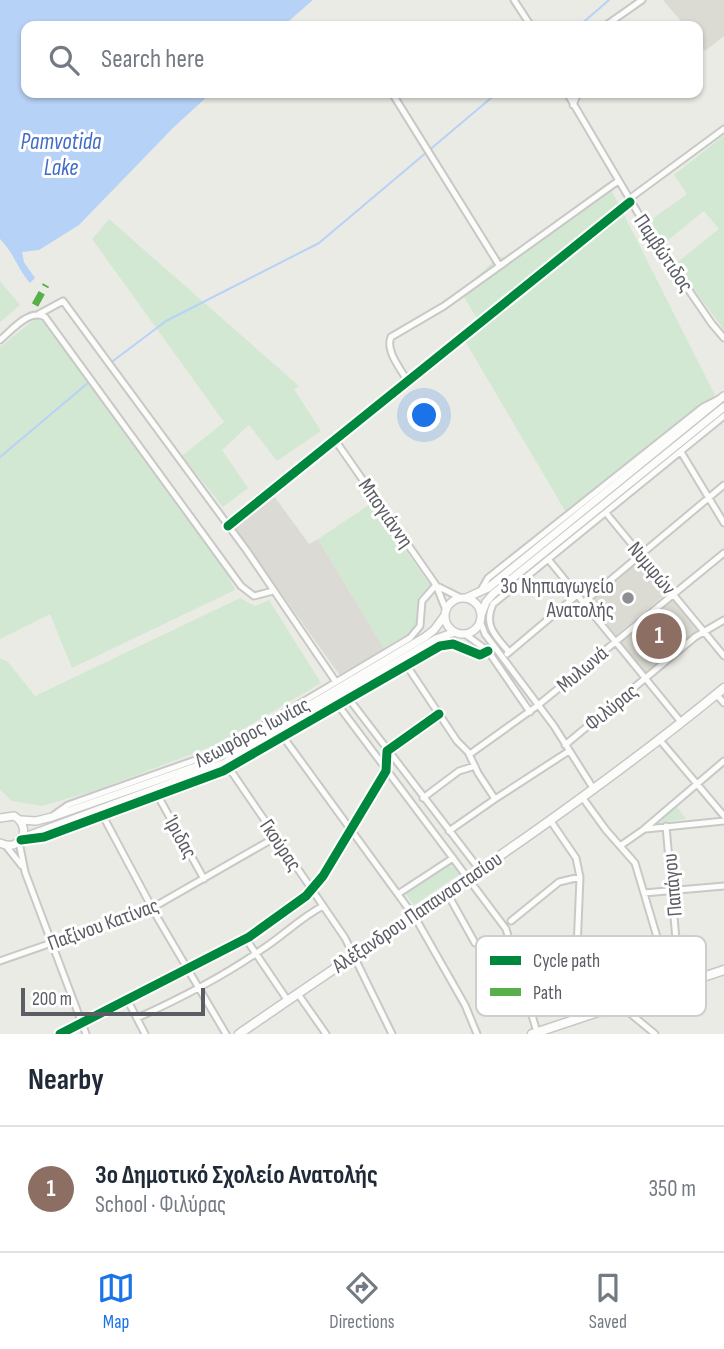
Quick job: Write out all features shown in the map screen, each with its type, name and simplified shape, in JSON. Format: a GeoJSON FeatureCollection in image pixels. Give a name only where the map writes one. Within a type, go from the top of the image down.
{"type":"FeatureCollection","features":[{"type":"Feature","properties":{"kind":"main road","name":"Αλέξανδρου Παπαναστασίου"},"geometry":{"type":"LineString","coordinates":[[239,1034],[550,820],[724,688]]}},
{"type":"Feature","properties":{"kind":"main road"},"geometry":{"type":"LineString","coordinates":[[706,976],[724,970]]}},
{"type":"Feature","properties":{"kind":"main road"},"geometry":{"type":"LineString","coordinates":[[535,1033],[560,1030],[589,1016]]}},
{"type":"Feature","properties":{"kind":"street"},"geometry":{"type":"LineString","coordinates":[[514,0],[528,21]]}},
{"type":"Feature","properties":{"kind":"street"},"geometry":{"type":"LineString","coordinates":[[613,21],[642,0]]}},
{"type":"Feature","properties":{"kind":"street"},"geometry":{"type":"LineString","coordinates":[[395,98],[499,265]]}},
{"type":"Feature","properties":{"kind":"street","name":"Παμβώτιδος"},"geometry":{"type":"LineString","coordinates":[[570,98],[629,201],[677,274],[724,338]]}},
{"type":"Feature","properties":{"kind":"street"},"geometry":{"type":"LineString","coordinates":[[573,105],[576,98]]}},
{"type":"Feature","properties":{"kind":"street"},"geometry":{"type":"LineString","coordinates":[[228,526],[629,201],[724,129]]}},
{"type":"Feature","properties":{"kind":"street"},"geometry":{"type":"LineString","coordinates":[[408,382],[390,349],[391,337],[443,306],[618,181]]}},
{"type":"Feature","properties":{"kind":"street"},"geometry":{"type":"LineString","coordinates":[[0,340],[30,316],[63,301],[228,526],[387,751],[479,869]]}},
{"type":"Feature","properties":{"kind":"street"},"geometry":{"type":"LineString","coordinates":[[39,314],[51,324],[245,590],[256,596],[273,592]]}},
{"type":"Feature","properties":{"kind":"street","name":"Λεωφόρος Ιωνίας"},"geometry":{"type":"LineString","coordinates":[[21,840],[37,839],[229,768],[338,705],[343,690],[434,629],[452,602],[480,593],[595,503],[723,397]]}},
{"type":"Feature","properties":{"kind":"street"},"geometry":{"type":"LineString","coordinates":[[465,634],[474,630],[486,602],[494,594],[724,407]]}},
{"type":"Feature","properties":{"kind":"street"},"geometry":{"type":"LineString","coordinates":[[593,788],[537,706],[490,629],[489,613],[493,604],[505,593],[724,416]]}},
{"type":"Feature","properties":{"kind":"street","name":"Μπογιάννη"},"geometry":{"type":"LineString","coordinates":[[335,440],[436,585],[445,612]]}},
{"type":"Feature","properties":{"kind":"street"},"geometry":{"type":"LineString","coordinates":[[681,452],[724,523]]}},
{"type":"Feature","properties":{"kind":"street"},"geometry":{"type":"LineString","coordinates":[[583,603],[724,485]]}},
{"type":"Feature","properties":{"kind":"street","name":"Νυμφών"},"geometry":{"type":"LineString","coordinates":[[606,513],[724,656]]}},
{"type":"Feature","properties":{"kind":"street","name":"Μυλωνά"},"geometry":{"type":"LineString","coordinates":[[470,754],[530,712],[724,553]]}},
{"type":"Feature","properties":{"kind":"street"},"geometry":{"type":"LineString","coordinates":[[548,559],[681,722]]}},
{"type":"Feature","properties":{"kind":"street"},"geometry":{"type":"LineString","coordinates":[[25,872],[2,844],[21,840],[225,763],[343,690],[410,638],[420,626],[422,601],[436,585]]}},
{"type":"Feature","properties":{"kind":"street","name":"Μπογιάννη"},"geometry":{"type":"LineString","coordinates":[[436,585],[464,598]]}},
{"type":"Feature","properties":{"kind":"street"},"geometry":{"type":"LineString","coordinates":[[506,655],[577,596]]}},
{"type":"Feature","properties":{"kind":"street"},"geometry":{"type":"LineString","coordinates":[[464,598],[476,604],[485,634],[506,655]]}},
{"type":"Feature","properties":{"kind":"street"},"geometry":{"type":"LineString","coordinates":[[445,612],[447,625],[488,651],[530,712]]}},
{"type":"Feature","properties":{"kind":"street","name":"Φιλύρας"},"geometry":{"type":"LineString","coordinates":[[565,745],[695,637],[724,620]]}},
{"type":"Feature","properties":{"kind":"street","name":"Λεωφόρος Ιωνίας"},"geometry":{"type":"LineString","coordinates":[[343,690],[442,636],[455,632]]}},
{"type":"Feature","properties":{"kind":"street","name":"Λεωφόρος Ιωνίας"},"geometry":{"type":"LineString","coordinates":[[343,690],[407,666],[447,644],[458,645],[480,655],[488,651]]}},
{"type":"Feature","properties":{"kind":"street"},"geometry":{"type":"LineString","coordinates":[[407,666],[470,754],[495,799]]}},
{"type":"Feature","properties":{"kind":"street"},"geometry":{"type":"LineString","coordinates":[[0,818],[9,815],[20,820],[36,821],[52,817],[198,766],[231,752],[343,690]]}},
{"type":"Feature","properties":{"kind":"street"},"geometry":{"type":"LineString","coordinates":[[716,694],[724,703]]}},
{"type":"Feature","properties":{"kind":"street"},"geometry":{"type":"LineString","coordinates":[[338,705],[509,936]]}},
{"type":"Feature","properties":{"kind":"street"},"geometry":{"type":"LineString","coordinates":[[387,751],[439,714]]}},
{"type":"Feature","properties":{"kind":"street"},"geometry":{"type":"LineString","coordinates":[[284,738],[413,914],[462,1000],[477,1034]]}},
{"type":"Feature","properties":{"kind":"street"},"geometry":{"type":"LineString","coordinates":[[659,739],[724,816]]}},
{"type":"Feature","properties":{"kind":"street"},"geometry":{"type":"LineString","coordinates":[[60,1034],[246,939],[312,891],[386,771],[387,751]]}},
{"type":"Feature","properties":{"kind":"street","name":"Φιλύρας"},"geometry":{"type":"LineString","coordinates":[[449,831],[569,751]]}},
{"type":"Feature","properties":{"kind":"street"},"geometry":{"type":"LineString","coordinates":[[620,846],[643,830],[724,761]]}},
{"type":"Feature","properties":{"kind":"street"},"geometry":{"type":"LineString","coordinates":[[423,798],[459,771],[475,766]]}},
{"type":"Feature","properties":{"kind":"street","name":"Γκούρας"},"geometry":{"type":"LineString","coordinates":[[229,768],[354,955],[392,1034]]}},
{"type":"Feature","properties":{"kind":"street","name":"Ίριδας"},"geometry":{"type":"LineString","coordinates":[[158,796],[204,879]]}},
{"type":"Feature","properties":{"kind":"street"},"geometry":{"type":"LineString","coordinates":[[582,797],[637,868],[657,936]]}},
{"type":"Feature","properties":{"kind":"street"},"geometry":{"type":"LineString","coordinates":[[103,816],[152,908],[226,1034]]}},
{"type":"Feature","properties":{"kind":"street"},"geometry":{"type":"LineString","coordinates":[[20,820],[24,829],[21,840],[25,872],[86,1034]]}},
{"type":"Feature","properties":{"kind":"street"},"geometry":{"type":"LineString","coordinates":[[550,820],[576,859],[580,877],[578,936]]}},
{"type":"Feature","properties":{"kind":"street"},"geometry":{"type":"LineString","coordinates":[[643,830],[724,821]]}},
{"type":"Feature","properties":{"kind":"street","name":"Παπάγου"},"geometry":{"type":"LineString","coordinates":[[666,826],[676,936]]}},
{"type":"Feature","properties":{"kind":"street","name":"Παξίνου Κατίνας"},"geometry":{"type":"LineString","coordinates":[[0,961],[152,908],[275,837]]}},
{"type":"Feature","properties":{"kind":"street"},"geometry":{"type":"LineString","coordinates":[[398,894],[453,858]]}},
{"type":"Feature","properties":{"kind":"street"},"geometry":{"type":"LineString","coordinates":[[511,921],[559,882],[580,877]]}},
{"type":"Feature","properties":{"kind":"street"},"geometry":{"type":"LineString","coordinates":[[644,893],[724,886]]}},
{"type":"Feature","properties":{"kind":"street"},"geometry":{"type":"LineString","coordinates":[[446,891],[475,943]]}},
{"type":"Feature","properties":{"kind":"street"},"geometry":{"type":"LineString","coordinates":[[137,1018],[256,954],[302,918],[323,906]]}},
{"type":"Feature","properties":{"kind":"street"},"geometry":{"type":"LineString","coordinates":[[246,939],[288,1000]]}},
{"type":"Feature","properties":{"kind":"street"},"geometry":{"type":"LineString","coordinates":[[298,993],[326,1034]]}},
{"type":"Feature","properties":{"kind":"street"},"geometry":{"type":"LineString","coordinates":[[128,1000],[145,1034]]}},
{"type":"Feature","properties":{"kind":"street"},"geometry":{"type":"LineString","coordinates":[[530,1016],[535,1033]]}},
{"type":"Feature","properties":{"kind":"street"},"geometry":{"type":"LineString","coordinates":[[574,1016],[574,1021]]}},
{"type":"Feature","properties":{"kind":"street"},"geometry":{"type":"LineString","coordinates":[[632,1016],[655,1034]]}},
{"type":"Feature","properties":{"kind":"shaded area"},"geometry":{"type":"Polygon","coordinates":[[[663,0],[724,0],[724,36],[705,51],[703,21],[681,21],[663,0]]]}},
{"type":"Feature","properties":{"kind":"shaded area"},"geometry":{"type":"Polygon","coordinates":[[[269,489],[309,544],[318,539],[385,650],[341,677],[233,526],[269,489]]]}},
{"type":"Feature","properties":{"kind":"shaded area","name":"3ο Νηπιαγωγείο Ανατολής"},"geometry":{"type":"Polygon","coordinates":[[[639,559],[667,593],[616,635],[589,603],[639,559]]]}},
{"type":"Feature","properties":{"kind":"shaded area"},"geometry":{"type":"Polygon","coordinates":[[[672,598],[698,631],[646,673],[621,642],[672,598]]]}},
{"type":"Feature","properties":{"kind":"green space"},"geometry":{"type":"Polygon","coordinates":[[[723,136],[724,330],[675,264],[719,229],[704,211],[662,245],[649,221],[687,194],[674,175],[723,136]]]}},
{"type":"Feature","properties":{"kind":"green space"},"geometry":{"type":"Polygon","coordinates":[[[609,185],[715,395],[567,514],[462,336],[479,322],[461,292],[498,257],[507,257],[609,185]]]}},
{"type":"Feature","properties":{"kind":"green space"},"geometry":{"type":"Polygon","coordinates":[[[109,219],[299,386],[294,389],[321,431],[277,461],[249,425],[222,450],[248,488],[223,507],[182,456],[224,422],[92,239],[109,219]]]}},
{"type":"Feature","properties":{"kind":"green space"},"geometry":{"type":"Polygon","coordinates":[[[0,281],[20,305],[0,322],[0,281]]]}},
{"type":"Feature","properties":{"kind":"green space"},"geometry":{"type":"Polygon","coordinates":[[[36,318],[44,321],[228,575],[235,590],[72,668],[50,614],[0,639],[0,347],[36,318]]]}},
{"type":"Feature","properties":{"kind":"green space"},"geometry":{"type":"Polygon","coordinates":[[[372,503],[430,585],[418,598],[419,621],[414,630],[385,650],[318,539],[372,503]]]}},
{"type":"Feature","properties":{"kind":"green space"},"geometry":{"type":"Polygon","coordinates":[[[240,598],[255,606],[269,600],[321,683],[216,745],[94,791],[42,806],[12,801],[0,790],[0,658],[8,662],[35,696],[240,598]]]}},
{"type":"Feature","properties":{"kind":"green space"},"geometry":{"type":"Polygon","coordinates":[[[675,804],[686,819],[656,823],[656,821],[675,804]]]}},
{"type":"Feature","properties":{"kind":"green space"},"geometry":{"type":"Polygon","coordinates":[[[448,865],[453,866],[460,874],[414,905],[405,893],[448,865]]]}},
{"type":"Feature","properties":{"kind":"water","name":"Pamvotida Lake"},"geometry":{"type":"Polygon","coordinates":[[[0,0],[313,0],[289,21],[21,21],[21,98],[206,98],[79,225],[39,250],[22,252],[24,262],[35,278],[30,283],[0,239],[0,0]]]}},
{"type":"Feature","properties":{"kind":"waterway"},"geometry":{"type":"LineString","coordinates":[[585,21],[609,0]]}},
{"type":"Feature","properties":{"kind":"waterway"},"geometry":{"type":"LineString","coordinates":[[113,361],[166,321],[319,243],[491,98]]}},
{"type":"Feature","properties":{"kind":"waterway"},"geometry":{"type":"LineString","coordinates":[[0,457],[88,383]]}},
{"type":"Feature","properties":{"kind":"marked path"},"geometry":{"type":"LineString","coordinates":[[35,305],[46,285]]}},
{"type":"Feature","properties":{"kind":"cycle path"},"geometry":{"type":"LineString","coordinates":[[228,526],[630,202]]}},
{"type":"Feature","properties":{"kind":"cycle path"},"geometry":{"type":"LineString","coordinates":[[21,840],[44,837],[223,771],[440,646],[453,644],[480,655],[488,651]]}},
{"type":"Feature","properties":{"kind":"cycle path"},"geometry":{"type":"LineString","coordinates":[[60,1034],[249,937],[306,896],[323,876],[386,771],[387,751],[439,714]]}},
{"type":"Feature","properties":{"kind":"place","name":"3ο Νηπιαγωγείο Ανατολής"},"geometry":{"type":"Point","coordinates":[628,598]}},
{"type":"Feature","properties":{"kind":"place","name":"3ο Δημοτικό Σχολείο Ανατολής"},"geometry":{"type":"Point","coordinates":[659,636]}}]}
